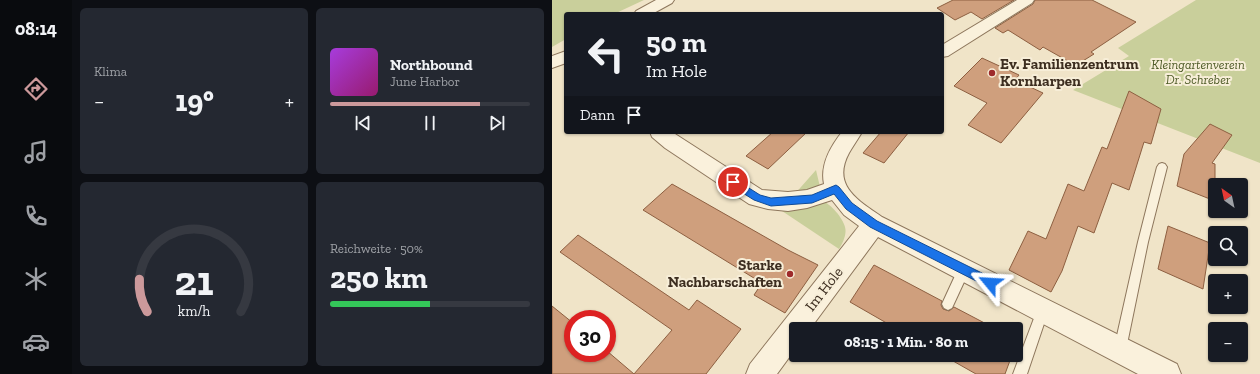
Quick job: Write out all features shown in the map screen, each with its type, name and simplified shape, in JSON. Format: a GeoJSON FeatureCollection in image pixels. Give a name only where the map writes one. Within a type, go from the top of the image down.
{"type":"FeatureCollection","features":[{"type":"Feature","properties":{"kind":"street"},"geometry":{"type":"LineString","coordinates":[[645,12],[667,0]]}},
{"type":"Feature","properties":{"kind":"street"},"geometry":{"type":"LineString","coordinates":[[944,51],[1027,0]]}},
{"type":"Feature","properties":{"kind":"street"},"geometry":{"type":"LineString","coordinates":[[552,63],[564,57]]}},
{"type":"Feature","properties":{"kind":"street"},"geometry":{"type":"LineString","coordinates":[[661,134],[672,143],[757,198],[771,202],[806,200],[836,189]]}},
{"type":"Feature","properties":{"kind":"street"},"geometry":{"type":"LineString","coordinates":[[852,134],[836,157],[832,171],[836,189],[849,206],[874,224],[1043,309],[1167,374]]}},
{"type":"Feature","properties":{"kind":"street","name":"Im Hole"},"geometry":{"type":"LineString","coordinates":[[760,374],[874,224]]}},
{"type":"Feature","properties":{"kind":"lane"},"geometry":{"type":"LineString","coordinates":[[1120,349],[1143,242],[1162,167]]}},
{"type":"Feature","properties":{"kind":"lane"},"geometry":{"type":"LineString","coordinates":[[948,304],[964,269]]}},
{"type":"Feature","properties":{"kind":"lane"},"geometry":{"type":"LineString","coordinates":[[1020,374],[1043,309]]}},
{"type":"Feature","properties":{"kind":"green space"},"geometry":{"type":"Polygon","coordinates":[[[552,0],[644,0],[618,12],[564,12],[564,40],[552,47],[552,0]]]}},
{"type":"Feature","properties":{"kind":"green space","name":"Kleingartenverein Dr. Schreber"},"geometry":{"type":"Polygon","coordinates":[[[1196,0],[1260,0],[1260,163],[1073,90],[1129,56],[1118,48],[1196,0]]]}},
{"type":"Feature","properties":{"kind":"green space"},"geometry":{"type":"Polygon","coordinates":[[[816,170],[820,187],[793,196],[816,170]]]}},
{"type":"Feature","properties":{"kind":"green space"},"geometry":{"type":"Polygon","coordinates":[[[822,201],[839,215],[844,223],[845,235],[839,249],[782,211],[784,207],[822,201]]]}},
{"type":"Feature","properties":{"kind":"building"},"geometry":{"type":"Polygon","coordinates":[[[953,0],[1014,0],[982,19],[971,12],[955,20],[937,8],[953,0]]]}},
{"type":"Feature","properties":{"kind":"building"},"geometry":{"type":"Polygon","coordinates":[[[1035,0],[1092,0],[1136,22],[1091,52],[1094,54],[1078,64],[1073,64],[1043,47],[1040,50],[1008,30],[1003,33],[995,28],[1033,4],[1035,0]]]}},
{"type":"Feature","properties":{"kind":"building"},"geometry":{"type":"Polygon","coordinates":[[[982,58],[1019,75],[1015,80],[1043,93],[1001,143],[968,125],[987,103],[954,86],[982,58]]]}},
{"type":"Feature","properties":{"kind":"building"},"geometry":{"type":"Polygon","coordinates":[[[1129,91],[1161,109],[1151,144],[1144,142],[1129,190],[1112,183],[1094,233],[1078,226],[1062,271],[1051,292],[1009,270],[1028,231],[1046,239],[1068,184],[1084,191],[1102,147],[1107,149],[1129,91]]]}},
{"type":"Feature","properties":{"kind":"building"},"geometry":{"type":"Polygon","coordinates":[[[1210,124],[1232,135],[1212,163],[1215,164],[1215,178],[1208,178],[1208,198],[1177,186],[1184,154],[1210,124]]]}},
{"type":"Feature","properties":{"kind":"building"},"geometry":{"type":"Polygon","coordinates":[[[771,134],[805,134],[768,169],[746,156],[771,134]]]}},
{"type":"Feature","properties":{"kind":"building"},"geometry":{"type":"Polygon","coordinates":[[[879,134],[907,134],[884,163],[863,153],[879,134]]]}},
{"type":"Feature","properties":{"kind":"building"},"geometry":{"type":"Polygon","coordinates":[[[672,184],[788,250],[818,265],[785,313],[754,295],[762,283],[643,210],[672,184]]]}},
{"type":"Feature","properties":{"kind":"building"},"geometry":{"type":"Polygon","coordinates":[[[1168,226],[1208,242],[1208,256],[1203,289],[1158,269],[1168,226]]]}},
{"type":"Feature","properties":{"kind":"building"},"geometry":{"type":"Polygon","coordinates":[[[578,235],[689,310],[697,300],[741,329],[706,374],[634,374],[672,330],[560,252],[578,235]]]}},
{"type":"Feature","properties":{"kind":"building"},"geometry":{"type":"Polygon","coordinates":[[[874,265],[942,301],[941,305],[943,309],[949,311],[954,307],[983,322],[885,322],[850,302],[874,265]]]}},
{"type":"Feature","properties":{"kind":"building"},"geometry":{"type":"Polygon","coordinates":[[[552,306],[564,316],[564,362],[616,362],[616,359],[634,374],[552,374],[552,306]]]}},
{"type":"Feature","properties":{"kind":"building"},"geometry":{"type":"Polygon","coordinates":[[[955,362],[1009,362],[1005,374],[976,374],[955,362]]]}},
{"type":"Feature","properties":{"kind":"place","name":"Ev. Familienzentrum Kornharpen"},"geometry":{"type":"Point","coordinates":[992,73]}},
{"type":"Feature","properties":{"kind":"place","name":"Starke Nachbarschaften"},"geometry":{"type":"Point","coordinates":[790,274]}},
{"type":"Feature","properties":{"kind":"route"},"geometry":{"type":"LineString","coordinates":[[733,182],[757,198],[771,202],[812,199],[836,189],[849,206],[874,224],[990,283]]}}]}
